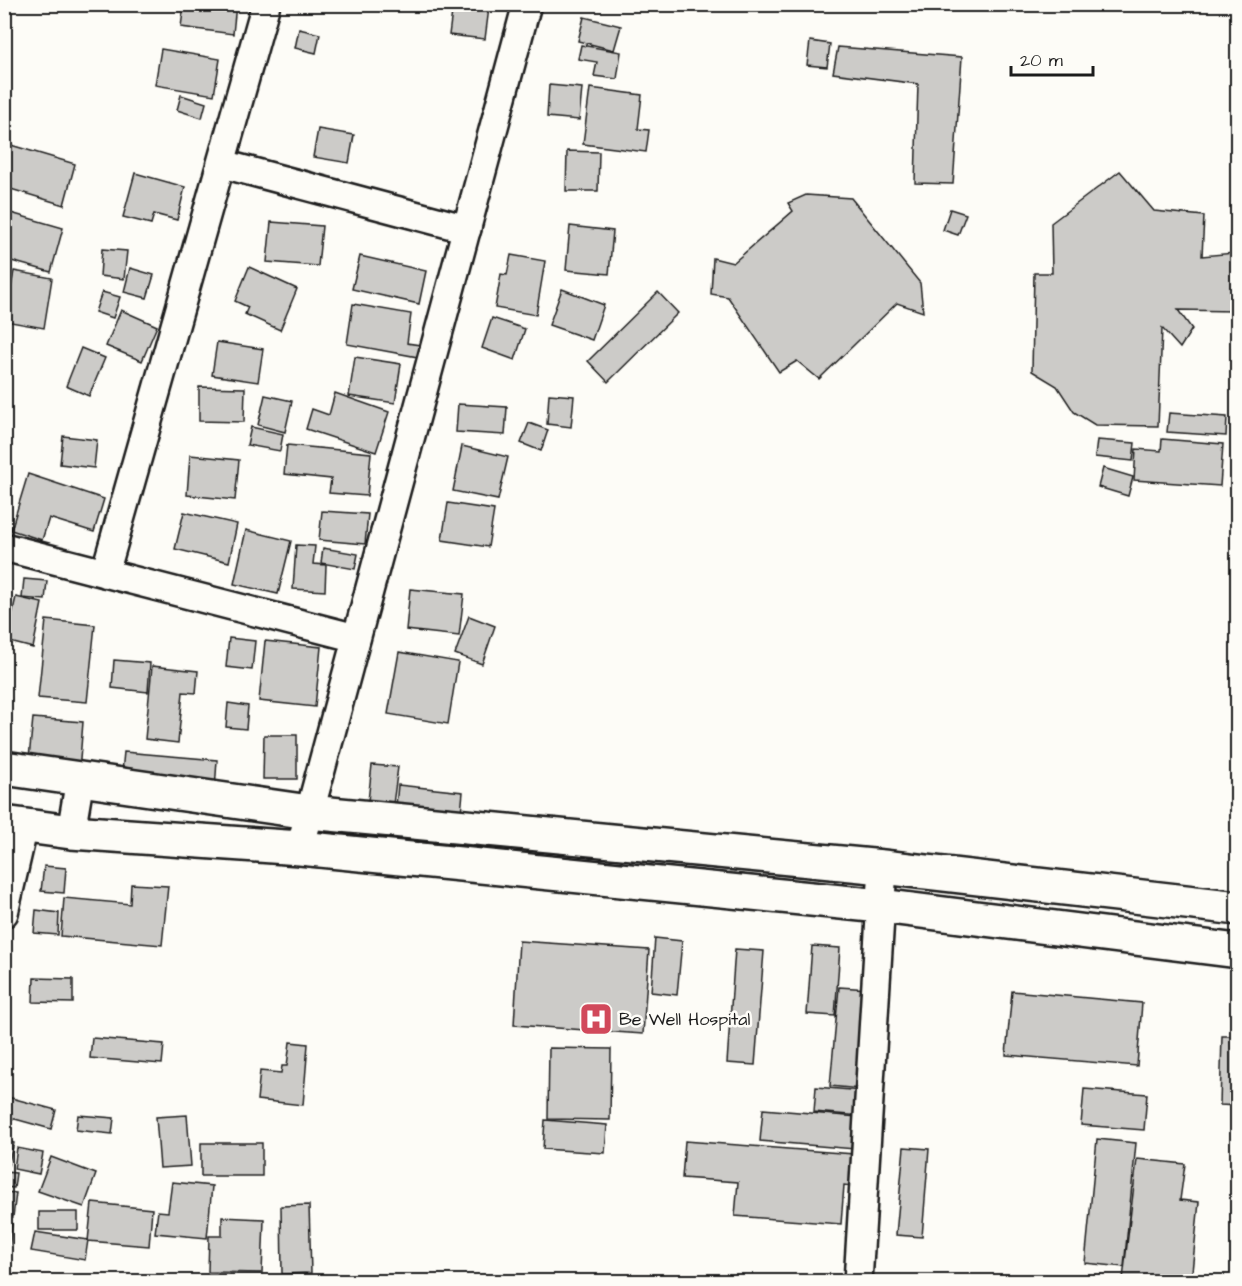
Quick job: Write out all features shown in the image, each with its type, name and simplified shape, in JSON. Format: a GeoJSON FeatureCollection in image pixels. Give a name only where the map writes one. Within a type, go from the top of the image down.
{"type":"FeatureCollection","features":[{"type":"Feature","properties":{"kind":"main road"},"geometry":{"type":"LineString","coordinates":[[4,768],[309,812],[883,867],[1238,908]]}},
{"type":"Feature","properties":{"kind":"main road"},"geometry":{"type":"LineString","coordinates":[[14,824],[70,832],[300,848],[881,906],[1238,951]]}},
{"type":"Feature","properties":{"kind":"street"},"geometry":{"type":"LineString","coordinates":[[105,573],[223,164],[266,4]]}},
{"type":"Feature","properties":{"kind":"street"},"geometry":{"type":"LineString","coordinates":[[300,848],[527,4]]}},
{"type":"Feature","properties":{"kind":"street"},"geometry":{"type":"LineString","coordinates":[[223,164],[467,229]]}},
{"type":"Feature","properties":{"kind":"street"},"geometry":{"type":"LineString","coordinates":[[4,547],[356,638]]}},
{"type":"Feature","properties":{"kind":"street"},"geometry":{"type":"LineString","coordinates":[[70,832],[80,778]]}},
{"type":"Feature","properties":{"kind":"street"},"geometry":{"type":"LineString","coordinates":[[4,913],[14,824]]}},
{"type":"Feature","properties":{"kind":"street"},"geometry":{"type":"LineString","coordinates":[[858,1281],[883,867]]}},
{"type":"Feature","properties":{"kind":"building"},"geometry":{"type":"Polygon","coordinates":[[[184,4],[236,4],[233,34],[181,27],[184,4]]]}},
{"type":"Feature","properties":{"kind":"building"},"geometry":{"type":"Polygon","coordinates":[[[322,4],[352,4],[351,9],[321,6],[322,4]]]}},
{"type":"Feature","properties":{"kind":"building"},"geometry":{"type":"Polygon","coordinates":[[[453,4],[489,8],[485,39],[449,35],[453,4]]]}},
{"type":"Feature","properties":{"kind":"building"},"geometry":{"type":"Polygon","coordinates":[[[584,17],[621,26],[614,50],[578,41],[584,17]]]}},
{"type":"Feature","properties":{"kind":"building"},"geometry":{"type":"Polygon","coordinates":[[[299,29],[320,34],[316,53],[295,48],[299,29]]]}},
{"type":"Feature","properties":{"kind":"building"},"geometry":{"type":"Polygon","coordinates":[[[810,41],[830,44],[827,67],[807,65],[810,41]]]}},
{"type":"Feature","properties":{"kind":"building"},"geometry":{"type":"Polygon","coordinates":[[[581,45],[621,52],[617,79],[594,76],[597,62],[578,59],[581,45]]]}},
{"type":"Feature","properties":{"kind":"building"},"geometry":{"type":"Polygon","coordinates":[[[838,47],[962,57],[953,184],[915,183],[918,84],[833,73],[838,47]]]}},
{"type":"Feature","properties":{"kind":"building"},"geometry":{"type":"Polygon","coordinates":[[[161,49],[220,59],[214,95],[155,85],[161,49]]]}},
{"type":"Feature","properties":{"kind":"building"},"geometry":{"type":"Polygon","coordinates":[[[549,85],[582,88],[579,120],[547,117],[549,85]]]}},
{"type":"Feature","properties":{"kind":"building"},"geometry":{"type":"Polygon","coordinates":[[[590,88],[642,95],[638,129],[649,130],[646,152],[583,144],[590,88]]]}},
{"type":"Feature","properties":{"kind":"building"},"geometry":{"type":"Polygon","coordinates":[[[181,95],[206,103],[202,118],[177,110],[181,95]]]}},
{"type":"Feature","properties":{"kind":"building"},"geometry":{"type":"Polygon","coordinates":[[[318,129],[354,135],[349,163],[313,157],[318,129]]]}},
{"type":"Feature","properties":{"kind":"building"},"geometry":{"type":"Polygon","coordinates":[[[4,143],[75,164],[64,205],[4,187],[4,143]]]}},
{"type":"Feature","properties":{"kind":"building"},"geometry":{"type":"Polygon","coordinates":[[[567,151],[599,152],[598,191],[566,191],[567,151]]]}},
{"type":"Feature","properties":{"kind":"building"},"geometry":{"type":"Polygon","coordinates":[[[1120,171],[1154,211],[1204,216],[1202,256],[1234,253],[1234,311],[1178,310],[1192,329],[1180,348],[1162,328],[1158,426],[1095,425],[1074,412],[1057,386],[1032,371],[1034,273],[1052,273],[1051,223],[1120,171]]]}},
{"type":"Feature","properties":{"kind":"building"},"geometry":{"type":"Polygon","coordinates":[[[135,173],[185,187],[177,220],[154,214],[151,224],[123,217],[135,173]]]}},
{"type":"Feature","properties":{"kind":"building"},"geometry":{"type":"Polygon","coordinates":[[[806,195],[851,198],[920,283],[923,312],[897,303],[819,379],[797,361],[779,372],[728,297],[711,294],[713,258],[733,263],[793,211],[788,203],[806,195]]]}},
{"type":"Feature","properties":{"kind":"building"},"geometry":{"type":"Polygon","coordinates":[[[950,209],[966,214],[958,235],[943,230],[950,209]]]}},
{"type":"Feature","properties":{"kind":"building"},"geometry":{"type":"Polygon","coordinates":[[[4,211],[63,228],[51,272],[4,259],[4,211]]]}},
{"type":"Feature","properties":{"kind":"building"},"geometry":{"type":"Polygon","coordinates":[[[271,222],[322,226],[318,266],[267,262],[271,222]]]}},
{"type":"Feature","properties":{"kind":"building"},"geometry":{"type":"Polygon","coordinates":[[[570,226],[613,231],[609,274],[566,270],[570,226]]]}},
{"type":"Feature","properties":{"kind":"building"},"geometry":{"type":"Polygon","coordinates":[[[102,249],[127,251],[124,279],[100,276],[102,249]]]}},
{"type":"Feature","properties":{"kind":"building"},"geometry":{"type":"Polygon","coordinates":[[[511,255],[545,261],[536,315],[495,308],[501,274],[507,275],[511,255]]]}},
{"type":"Feature","properties":{"kind":"building"},"geometry":{"type":"Polygon","coordinates":[[[360,256],[426,271],[419,304],[352,289],[360,256]]]}},
{"type":"Feature","properties":{"kind":"building"},"geometry":{"type":"Polygon","coordinates":[[[249,267],[297,289],[280,330],[245,314],[248,307],[235,301],[249,267]]]}},
{"type":"Feature","properties":{"kind":"building"},"geometry":{"type":"Polygon","coordinates":[[[130,268],[154,275],[147,298],[124,292],[130,268]]]}},
{"type":"Feature","properties":{"kind":"building"},"geometry":{"type":"Polygon","coordinates":[[[14,271],[52,278],[44,328],[5,321],[14,271]]]}},
{"type":"Feature","properties":{"kind":"building"},"geometry":{"type":"Polygon","coordinates":[[[562,289],[604,305],[592,340],[549,325],[562,289]]]}},
{"type":"Feature","properties":{"kind":"building"},"geometry":{"type":"Polygon","coordinates":[[[102,292],[120,297],[113,318],[95,312],[102,292]]]}},
{"type":"Feature","properties":{"kind":"building"},"geometry":{"type":"Polygon","coordinates":[[[658,292],[678,313],[608,382],[588,361],[658,292]]]}},
{"type":"Feature","properties":{"kind":"building"},"geometry":{"type":"Polygon","coordinates":[[[353,304],[411,314],[407,343],[420,345],[418,357],[347,344],[353,304]]]}},
{"type":"Feature","properties":{"kind":"building"},"geometry":{"type":"Polygon","coordinates":[[[121,310],[157,326],[142,361],[106,346],[121,310]]]}},
{"type":"Feature","properties":{"kind":"building"},"geometry":{"type":"Polygon","coordinates":[[[492,318],[525,329],[515,360],[482,348],[492,318]]]}},
{"type":"Feature","properties":{"kind":"building"},"geometry":{"type":"Polygon","coordinates":[[[217,342],[263,349],[258,382],[212,375],[217,342]]]}},
{"type":"Feature","properties":{"kind":"building"},"geometry":{"type":"Polygon","coordinates":[[[81,348],[105,358],[89,396],[66,386],[81,348]]]}},
{"type":"Feature","properties":{"kind":"building"},"geometry":{"type":"Polygon","coordinates":[[[355,357],[401,364],[395,403],[349,396],[355,357]]]}},
{"type":"Feature","properties":{"kind":"building"},"geometry":{"type":"Polygon","coordinates":[[[199,387],[245,388],[244,422],[199,421],[199,387]]]}},
{"type":"Feature","properties":{"kind":"building"},"geometry":{"type":"Polygon","coordinates":[[[335,393],[389,412],[376,452],[306,429],[312,409],[329,415],[335,393]]]}},
{"type":"Feature","properties":{"kind":"building"},"geometry":{"type":"Polygon","coordinates":[[[549,394],[574,396],[571,427],[547,424],[549,394]]]}},
{"type":"Feature","properties":{"kind":"building"},"geometry":{"type":"Polygon","coordinates":[[[265,395],[292,401],[285,432],[258,425],[265,395]]]}},
{"type":"Feature","properties":{"kind":"building"},"geometry":{"type":"Polygon","coordinates":[[[458,404],[507,407],[505,435],[456,432],[458,404]]]}},
{"type":"Feature","properties":{"kind":"building"},"geometry":{"type":"Polygon","coordinates":[[[1169,413],[1227,417],[1226,436],[1167,432],[1169,413]]]}},
{"type":"Feature","properties":{"kind":"building"},"geometry":{"type":"Polygon","coordinates":[[[529,423],[548,430],[541,451],[521,443],[529,423]]]}},
{"type":"Feature","properties":{"kind":"building"},"geometry":{"type":"Polygon","coordinates":[[[251,427],[283,434],[280,451],[247,445],[251,427]]]}},
{"type":"Feature","properties":{"kind":"building"},"geometry":{"type":"Polygon","coordinates":[[[63,436],[97,440],[94,468],[60,464],[63,436]]]}},
{"type":"Feature","properties":{"kind":"building"},"geometry":{"type":"Polygon","coordinates":[[[1162,439],[1223,444],[1220,486],[1134,480],[1136,449],[1161,451],[1162,439]]]}},
{"type":"Feature","properties":{"kind":"building"},"geometry":{"type":"Polygon","coordinates":[[[1097,440],[1135,443],[1133,461],[1095,457],[1097,440]]]}},
{"type":"Feature","properties":{"kind":"building"},"geometry":{"type":"Polygon","coordinates":[[[287,445],[371,453],[367,496],[329,493],[331,479],[284,474],[287,445]]]}},
{"type":"Feature","properties":{"kind":"building"},"geometry":{"type":"Polygon","coordinates":[[[462,446],[508,457],[498,500],[453,491],[462,446]]]}},
{"type":"Feature","properties":{"kind":"building"},"geometry":{"type":"Polygon","coordinates":[[[190,455],[239,460],[235,500],[187,495],[190,455]]]}},
{"type":"Feature","properties":{"kind":"building"},"geometry":{"type":"Polygon","coordinates":[[[1103,468],[1133,477],[1128,496],[1098,487],[1103,468]]]}},
{"type":"Feature","properties":{"kind":"building"},"geometry":{"type":"Polygon","coordinates":[[[28,474],[104,499],[94,532],[49,518],[42,540],[11,530],[28,474]]]}},
{"type":"Feature","properties":{"kind":"building"},"geometry":{"type":"Polygon","coordinates":[[[448,503],[494,510],[488,547],[442,540],[448,503]]]}},
{"type":"Feature","properties":{"kind":"building"},"geometry":{"type":"Polygon","coordinates":[[[322,511],[368,514],[365,544],[319,540],[322,511]]]}},
{"type":"Feature","properties":{"kind":"building"},"geometry":{"type":"Polygon","coordinates":[[[184,512],[237,524],[229,562],[175,549],[184,512]]]}},
{"type":"Feature","properties":{"kind":"building"},"geometry":{"type":"Polygon","coordinates":[[[246,530],[291,541],[278,594],[234,584],[246,530]]]}},
{"type":"Feature","properties":{"kind":"building"},"geometry":{"type":"Polygon","coordinates":[[[296,545],[315,546],[313,564],[326,565],[325,591],[293,589],[296,545]]]}},
{"type":"Feature","properties":{"kind":"building"},"geometry":{"type":"Polygon","coordinates":[[[323,548],[358,554],[355,569],[321,563],[323,548]]]}},
{"type":"Feature","properties":{"kind":"building"},"geometry":{"type":"Polygon","coordinates":[[[24,579],[47,581],[45,600],[22,598],[24,579]]]}},
{"type":"Feature","properties":{"kind":"building"},"geometry":{"type":"Polygon","coordinates":[[[410,589],[464,594],[459,636],[406,630],[410,589]]]}},
{"type":"Feature","properties":{"kind":"building"},"geometry":{"type":"Polygon","coordinates":[[[16,597],[42,603],[33,648],[6,641],[16,597]]]}},
{"type":"Feature","properties":{"kind":"building"},"geometry":{"type":"Polygon","coordinates":[[[469,616],[495,626],[482,664],[455,654],[469,616]]]}},
{"type":"Feature","properties":{"kind":"building"},"geometry":{"type":"Polygon","coordinates":[[[46,620],[95,625],[87,702],[38,698],[46,620]]]}},
{"type":"Feature","properties":{"kind":"building"},"geometry":{"type":"Polygon","coordinates":[[[229,638],[255,641],[252,670],[226,667],[229,638]]]}},
{"type":"Feature","properties":{"kind":"building"},"geometry":{"type":"Polygon","coordinates":[[[265,641],[321,647],[315,707],[259,701],[265,641]]]}},
{"type":"Feature","properties":{"kind":"building"},"geometry":{"type":"Polygon","coordinates":[[[399,652],[458,662],[448,724],[388,714],[399,652]]]}},
{"type":"Feature","properties":{"kind":"building"},"geometry":{"type":"Polygon","coordinates":[[[114,660],[150,663],[148,692],[112,688],[114,660]]]}},
{"type":"Feature","properties":{"kind":"building"},"geometry":{"type":"Polygon","coordinates":[[[152,666],[198,671],[196,693],[183,692],[178,743],[145,739],[152,666]]]}},
{"type":"Feature","properties":{"kind":"building"},"geometry":{"type":"Polygon","coordinates":[[[228,703],[248,706],[246,729],[226,727],[228,703]]]}},
{"type":"Feature","properties":{"kind":"building"},"geometry":{"type":"Polygon","coordinates":[[[33,718],[83,722],[79,772],[28,768],[33,718]]]}},
{"type":"Feature","properties":{"kind":"building"},"geometry":{"type":"Polygon","coordinates":[[[264,735],[297,735],[297,779],[263,779],[264,735]]]}},
{"type":"Feature","properties":{"kind":"building"},"geometry":{"type":"Polygon","coordinates":[[[124,752],[217,760],[215,790],[121,782],[124,752]]]}},
{"type":"Feature","properties":{"kind":"building"},"geometry":{"type":"Polygon","coordinates":[[[372,765],[398,767],[393,804],[368,801],[372,765]]]}},
{"type":"Feature","properties":{"kind":"building"},"geometry":{"type":"Polygon","coordinates":[[[398,785],[463,792],[461,813],[396,806],[398,785]]]}},
{"type":"Feature","properties":{"kind":"building"},"geometry":{"type":"Polygon","coordinates":[[[44,866],[66,868],[64,893],[41,891],[44,866]]]}},
{"type":"Feature","properties":{"kind":"building"},"geometry":{"type":"Polygon","coordinates":[[[131,884],[168,886],[162,945],[61,936],[64,898],[130,904],[131,884]]]}},
{"type":"Feature","properties":{"kind":"building"},"geometry":{"type":"Polygon","coordinates":[[[36,910],[59,913],[58,935],[34,933],[36,910]]]}},
{"type":"Feature","properties":{"kind":"building"},"geometry":{"type":"Polygon","coordinates":[[[655,938],[682,941],[677,995],[651,992],[655,938]]]}},
{"type":"Feature","properties":{"kind":"building"},"geometry":{"type":"Polygon","coordinates":[[[519,941],[649,950],[643,1034],[514,1025],[519,941]]]}},
{"type":"Feature","properties":{"kind":"building"},"geometry":{"type":"Polygon","coordinates":[[[812,946],[840,948],[835,1016],[807,1014],[812,946]]]}},
{"type":"Feature","properties":{"kind":"building"},"geometry":{"type":"Polygon","coordinates":[[[735,949],[764,951],[755,1065],[727,1063],[735,949]]]}},
{"type":"Feature","properties":{"kind":"building"},"geometry":{"type":"Polygon","coordinates":[[[34,978],[73,979],[73,1003],[33,1002],[34,978]]]}},
{"type":"Feature","properties":{"kind":"building"},"geometry":{"type":"Polygon","coordinates":[[[839,987],[869,989],[860,1089],[830,1086],[839,987]]]}},
{"type":"Feature","properties":{"kind":"building"},"geometry":{"type":"Polygon","coordinates":[[[1012,991],[1142,1003],[1137,1066],[1006,1055],[1012,991]]]}},
{"type":"Feature","properties":{"kind":"building"},"geometry":{"type":"Polygon","coordinates":[[[1222,1036],[1238,1036],[1238,1106],[1220,1105],[1222,1036]]]}},
{"type":"Feature","properties":{"kind":"building"},"geometry":{"type":"Polygon","coordinates":[[[92,1038],[164,1044],[162,1064],[90,1058],[92,1038]]]}},
{"type":"Feature","properties":{"kind":"building"},"geometry":{"type":"Polygon","coordinates":[[[290,1042],[308,1044],[303,1105],[257,1100],[260,1071],[281,1073],[282,1066],[287,1066],[290,1042]]]}},
{"type":"Feature","properties":{"kind":"building"},"geometry":{"type":"Polygon","coordinates":[[[549,1048],[611,1049],[610,1120],[548,1119],[549,1048]]]}},
{"type":"Feature","properties":{"kind":"building"},"geometry":{"type":"Polygon","coordinates":[[[816,1087],[862,1091],[861,1116],[814,1112],[816,1087]]]}},
{"type":"Feature","properties":{"kind":"building"},"geometry":{"type":"Polygon","coordinates":[[[1084,1089],[1147,1094],[1144,1130],[1081,1125],[1084,1089]]]}},
{"type":"Feature","properties":{"kind":"building"},"geometry":{"type":"Polygon","coordinates":[[[4,1096],[56,1110],[51,1129],[4,1116],[4,1096]]]}},
{"type":"Feature","properties":{"kind":"building"},"geometry":{"type":"Polygon","coordinates":[[[763,1109],[858,1117],[855,1149],[760,1141],[763,1109]]]}},
{"type":"Feature","properties":{"kind":"building"},"geometry":{"type":"Polygon","coordinates":[[[78,1115],[114,1118],[112,1134],[76,1130],[78,1115]]]}},
{"type":"Feature","properties":{"kind":"building"},"geometry":{"type":"Polygon","coordinates":[[[187,1115],[191,1166],[160,1168],[156,1117],[187,1115]]]}},
{"type":"Feature","properties":{"kind":"building"},"geometry":{"type":"Polygon","coordinates":[[[545,1120],[607,1125],[605,1153],[543,1149],[545,1120]]]}},
{"type":"Feature","properties":{"kind":"building"},"geometry":{"type":"Polygon","coordinates":[[[1097,1139],[1136,1143],[1124,1267],[1085,1263],[1097,1139]]]}},
{"type":"Feature","properties":{"kind":"building"},"geometry":{"type":"Polygon","coordinates":[[[4,1140],[14,1143],[8,1165],[4,1164],[4,1140]]]}},
{"type":"Feature","properties":{"kind":"building"},"geometry":{"type":"Polygon","coordinates":[[[685,1141],[854,1154],[851,1186],[844,1185],[841,1224],[735,1216],[738,1182],[682,1178],[685,1141]]]}},
{"type":"Feature","properties":{"kind":"building"},"geometry":{"type":"Polygon","coordinates":[[[201,1143],[262,1143],[262,1176],[201,1176],[201,1143]]]}},
{"type":"Feature","properties":{"kind":"building"},"geometry":{"type":"Polygon","coordinates":[[[904,1147],[929,1149],[922,1237],[896,1235],[904,1147]]]}},
{"type":"Feature","properties":{"kind":"building"},"geometry":{"type":"Polygon","coordinates":[[[17,1148],[43,1153],[39,1174],[14,1169],[17,1148]]]}},
{"type":"Feature","properties":{"kind":"building"},"geometry":{"type":"Polygon","coordinates":[[[51,1157],[96,1174],[84,1207],[38,1191],[51,1157]]]}},
{"type":"Feature","properties":{"kind":"building"},"geometry":{"type":"Polygon","coordinates":[[[1137,1159],[1185,1164],[1180,1200],[1199,1202],[1191,1282],[1149,1282],[1123,1279],[1137,1159]]]}},
{"type":"Feature","properties":{"kind":"building"},"geometry":{"type":"Polygon","coordinates":[[[4,1172],[16,1173],[14,1188],[4,1187],[4,1172]]]}},
{"type":"Feature","properties":{"kind":"building"},"geometry":{"type":"Polygon","coordinates":[[[172,1182],[212,1186],[207,1238],[155,1233],[158,1211],[168,1212],[172,1182]]]}},
{"type":"Feature","properties":{"kind":"building"},"geometry":{"type":"Polygon","coordinates":[[[4,1192],[16,1193],[13,1217],[4,1216],[4,1192]]]}},
{"type":"Feature","properties":{"kind":"building"},"geometry":{"type":"Polygon","coordinates":[[[92,1203],[152,1209],[149,1246],[88,1241],[92,1203]]]}},
{"type":"Feature","properties":{"kind":"building"},"geometry":{"type":"Polygon","coordinates":[[[309,1205],[311,1273],[282,1274],[281,1206],[309,1205]]]}},
{"type":"Feature","properties":{"kind":"building"},"geometry":{"type":"Polygon","coordinates":[[[39,1212],[78,1212],[78,1230],[39,1230],[39,1212]]]}},
{"type":"Feature","properties":{"kind":"building"},"geometry":{"type":"Polygon","coordinates":[[[222,1217],[264,1219],[262,1273],[208,1272],[209,1236],[222,1236],[222,1217]]]}},
{"type":"Feature","properties":{"kind":"building"},"geometry":{"type":"Polygon","coordinates":[[[4,1223],[12,1224],[9,1250],[4,1250],[4,1223]]]}},
{"type":"Feature","properties":{"kind":"building"},"geometry":{"type":"Polygon","coordinates":[[[35,1232],[88,1240],[85,1260],[31,1251],[35,1232]]]}},
{"type":"Feature","properties":{"kind":"place","name":"Be Well Hospital"},"geometry":{"type":"Point","coordinates":[596,1019]}}]}
